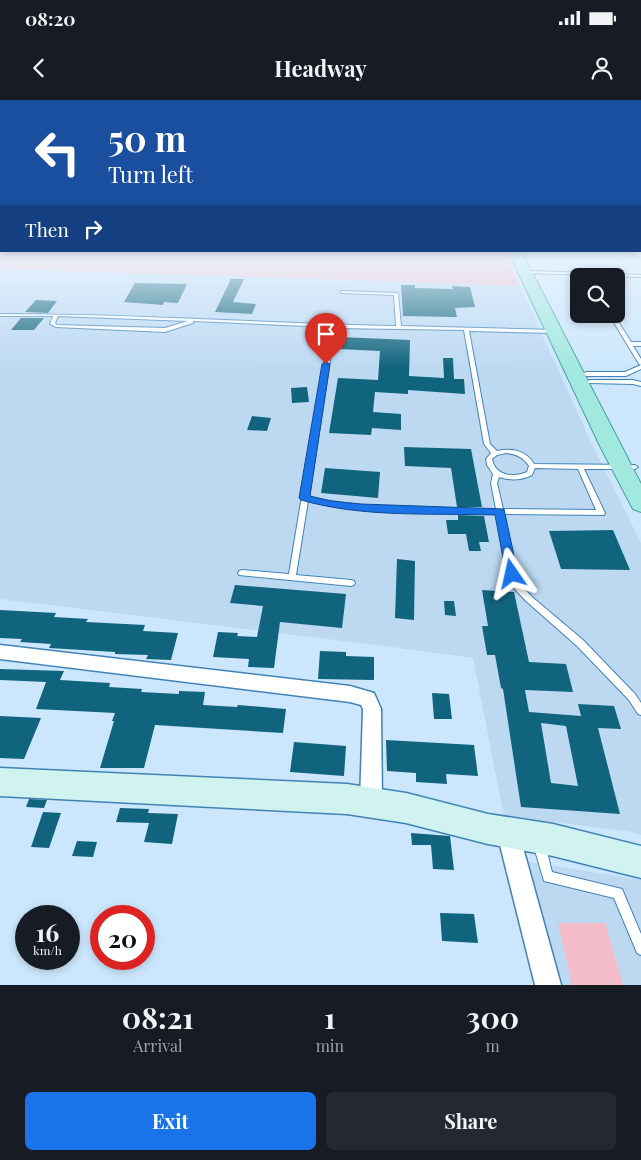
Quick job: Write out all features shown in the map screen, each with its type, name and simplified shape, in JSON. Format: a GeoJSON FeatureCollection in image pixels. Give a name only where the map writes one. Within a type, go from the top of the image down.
{"type":"FeatureCollection","features":[{"type":"Feature","properties":{"kind":"main road"},"geometry":{"type":"LineString","coordinates":[[531,285],[553,331],[632,471]]}},
{"type":"Feature","properties":{"kind":"main road"},"geometry":{"type":"LineString","coordinates":[[540,285],[588,378],[632,471],[641,504]]}},
{"type":"Feature","properties":{"kind":"street"},"geometry":{"type":"LineString","coordinates":[[0,652],[350,694],[367,699],[372,709],[371,802]]}},
{"type":"Feature","properties":{"kind":"street"},"geometry":{"type":"LineString","coordinates":[[0,782],[347,799],[406,808],[641,862]]}},
{"type":"Feature","properties":{"kind":"street"},"geometry":{"type":"LineString","coordinates":[[508,832],[548,985]]}},
{"type":"Feature","properties":{"kind":"lane"},"geometry":{"type":"LineString","coordinates":[[343,292],[396,294],[399,328]]}},
{"type":"Feature","properties":{"kind":"lane"},"geometry":{"type":"LineString","coordinates":[[0,315],[56,315],[333,326],[553,331]]}},
{"type":"Feature","properties":{"kind":"lane"},"geometry":{"type":"LineString","coordinates":[[56,315],[52,324],[68,327],[165,330],[195,320]]}},
{"type":"Feature","properties":{"kind":"lane"},"geometry":{"type":"LineString","coordinates":[[588,378],[626,374],[641,365],[616,323]]}},
{"type":"Feature","properties":{"kind":"lane"},"geometry":{"type":"LineString","coordinates":[[292,577],[333,326]]}},
{"type":"Feature","properties":{"kind":"lane"},"geometry":{"type":"LineString","coordinates":[[466,329],[487,444],[495,453]]}},
{"type":"Feature","properties":{"kind":"lane"},"geometry":{"type":"LineString","coordinates":[[629,344],[641,344]]}},
{"type":"Feature","properties":{"kind":"lane"},"geometry":{"type":"LineString","coordinates":[[588,378],[641,384]]}},
{"type":"Feature","properties":{"kind":"lane"},"geometry":{"type":"LineString","coordinates":[[506,451],[518,453],[527,458],[532,466],[530,473],[521,477],[509,477],[497,473],[489,462],[489,458],[495,453],[506,451]]}},
{"type":"Feature","properties":{"kind":"lane"},"geometry":{"type":"LineString","coordinates":[[532,466],[580,466],[632,471]]}},
{"type":"Feature","properties":{"kind":"lane"},"geometry":{"type":"LineString","coordinates":[[304,498],[331,505],[361,507],[601,513],[580,466]]}},
{"type":"Feature","properties":{"kind":"lane"},"geometry":{"type":"LineString","coordinates":[[497,473],[494,483],[515,584],[529,599],[580,643],[632,697],[641,711]]}},
{"type":"Feature","properties":{"kind":"lane"},"geometry":{"type":"LineString","coordinates":[[242,573],[351,583]]}},
{"type":"Feature","properties":{"kind":"lane"},"geometry":{"type":"LineString","coordinates":[[537,838],[548,877],[618,893],[641,949]]}},
{"type":"Feature","properties":{"kind":"shaded area"},"geometry":{"type":"Polygon","coordinates":[[[0,285],[520,286],[592,444],[641,543],[641,835],[632,832],[504,816],[473,658],[0,599],[0,285]]]}},
{"type":"Feature","properties":{"kind":"shaded area"},"geometry":{"type":"Polygon","coordinates":[[[513,859],[641,880],[641,985],[537,985],[513,859]]]}},
{"type":"Feature","properties":{"kind":"shaded area"},"geometry":{"type":"Polygon","coordinates":[[[558,923],[605,923],[623,985],[572,985],[558,923]]]}},
{"type":"Feature","properties":{"kind":"building"},"geometry":{"type":"Polygon","coordinates":[[[134,285],[186,285],[178,303],[164,302],[163,305],[124,302],[134,285]]]}},
{"type":"Feature","properties":{"kind":"building"},"geometry":{"type":"Polygon","coordinates":[[[228,285],[241,285],[233,302],[256,304],[252,314],[215,312],[228,285]]]}},
{"type":"Feature","properties":{"kind":"building"},"geometry":{"type":"Polygon","coordinates":[[[401,285],[415,285],[415,288],[453,289],[452,286],[470,287],[475,307],[455,308],[457,317],[403,316],[401,285]]]}},
{"type":"Feature","properties":{"kind":"building"},"geometry":{"type":"Polygon","coordinates":[[[36,300],[57,301],[48,313],[25,312],[36,300]]]}},
{"type":"Feature","properties":{"kind":"building"},"geometry":{"type":"Polygon","coordinates":[[[21,318],[44,318],[34,330],[11,330],[21,318]]]}},
{"type":"Feature","properties":{"kind":"building"},"geometry":{"type":"Polygon","coordinates":[[[340,337],[410,340],[409,376],[444,378],[443,358],[453,358],[454,379],[464,379],[465,394],[408,390],[408,394],[375,392],[373,412],[401,414],[401,430],[372,428],[371,435],[329,433],[338,378],[378,380],[380,351],[338,349],[340,337]]]}},
{"type":"Feature","properties":{"kind":"building"},"geometry":{"type":"Polygon","coordinates":[[[307,387],[309,402],[292,403],[291,388],[307,387]]]}},
{"type":"Feature","properties":{"kind":"building"},"geometry":{"type":"Polygon","coordinates":[[[252,416],[271,418],[267,431],[247,430],[252,416]]]}},
{"type":"Feature","properties":{"kind":"building"},"geometry":{"type":"Polygon","coordinates":[[[404,447],[471,449],[482,507],[457,507],[451,468],[405,466],[404,447]]]}},
{"type":"Feature","properties":{"kind":"building"},"geometry":{"type":"Polygon","coordinates":[[[325,468],[380,472],[378,498],[321,493],[325,468]]]}},
{"type":"Feature","properties":{"kind":"building"},"geometry":{"type":"Polygon","coordinates":[[[458,515],[484,516],[489,542],[479,542],[481,551],[469,551],[466,534],[448,534],[446,520],[458,520],[458,515]]]}},
{"type":"Feature","properties":{"kind":"building"},"geometry":{"type":"Polygon","coordinates":[[[613,530],[630,570],[561,569],[549,531],[613,530]]]}},
{"type":"Feature","properties":{"kind":"building"},"geometry":{"type":"Polygon","coordinates":[[[397,559],[415,561],[414,620],[395,618],[397,559]]]}},
{"type":"Feature","properties":{"kind":"building"},"geometry":{"type":"Polygon","coordinates":[[[235,585],[346,594],[342,628],[280,622],[274,668],[248,667],[249,659],[213,657],[218,632],[238,633],[237,636],[257,637],[263,606],[230,603],[235,585]]]}},
{"type":"Feature","properties":{"kind":"building"},"geometry":{"type":"Polygon","coordinates":[[[482,590],[514,592],[529,662],[566,664],[573,692],[525,690],[529,712],[581,716],[578,704],[614,706],[621,729],[598,728],[620,814],[521,807],[503,689],[501,688],[495,655],[487,655],[482,626],[488,626],[482,590]],[[541,723],[551,783],[578,786],[566,726],[541,723]]]}},
{"type":"Feature","properties":{"kind":"building"},"geometry":{"type":"Polygon","coordinates":[[[444,601],[454,601],[456,616],[445,615],[444,601]]]}},
{"type":"Feature","properties":{"kind":"building"},"geometry":{"type":"Polygon","coordinates":[[[0,610],[56,613],[54,617],[88,619],[86,622],[145,625],[143,631],[178,633],[171,660],[146,659],[148,655],[49,648],[51,644],[20,642],[22,639],[0,638],[0,610]]]}},
{"type":"Feature","properties":{"kind":"building"},"geometry":{"type":"Polygon","coordinates":[[[320,651],[346,652],[346,656],[374,657],[374,680],[318,679],[320,651]]]}},
{"type":"Feature","properties":{"kind":"building"},"geometry":{"type":"Polygon","coordinates":[[[0,669],[64,671],[60,680],[110,683],[109,687],[142,689],[141,692],[179,694],[179,691],[205,692],[203,705],[237,707],[238,705],[286,709],[283,733],[155,725],[144,768],[100,768],[115,713],[36,709],[46,682],[0,680],[0,669]]]}},
{"type":"Feature","properties":{"kind":"building"},"geometry":{"type":"Polygon","coordinates":[[[432,693],[449,694],[452,719],[434,719],[432,693]]]}},
{"type":"Feature","properties":{"kind":"building"},"geometry":{"type":"Polygon","coordinates":[[[0,716],[41,718],[24,759],[0,758],[0,716]]]}},
{"type":"Feature","properties":{"kind":"building"},"geometry":{"type":"Polygon","coordinates":[[[386,740],[474,745],[478,776],[446,774],[447,784],[416,782],[416,773],[387,771],[386,740]]]}},
{"type":"Feature","properties":{"kind":"building"},"geometry":{"type":"Polygon","coordinates":[[[294,742],[346,746],[344,776],[290,772],[294,742]]]}},
{"type":"Feature","properties":{"kind":"building"},"geometry":{"type":"Polygon","coordinates":[[[29,799],[47,800],[44,808],[26,807],[29,799]]]}},
{"type":"Feature","properties":{"kind":"building"},"geometry":{"type":"Polygon","coordinates":[[[120,808],[149,809],[148,813],[178,814],[172,844],[144,842],[149,823],[116,822],[120,808]]]}},
{"type":"Feature","properties":{"kind":"building"},"geometry":{"type":"Polygon","coordinates":[[[43,812],[61,813],[49,848],[31,847],[43,812]]]}},
{"type":"Feature","properties":{"kind":"building"},"geometry":{"type":"Polygon","coordinates":[[[411,833],[450,836],[454,870],[433,869],[431,845],[412,845],[411,833]]]}},
{"type":"Feature","properties":{"kind":"building"},"geometry":{"type":"Polygon","coordinates":[[[77,841],[97,842],[93,857],[72,856],[77,841]]]}},
{"type":"Feature","properties":{"kind":"building"},"geometry":{"type":"Polygon","coordinates":[[[440,913],[474,914],[478,943],[442,941],[440,913]]]}},
{"type":"Feature","properties":{"kind":"route"},"geometry":{"type":"LineString","coordinates":[[326,364],[304,498],[331,505],[361,507],[479,512],[500,511],[512,574]]}}]}
